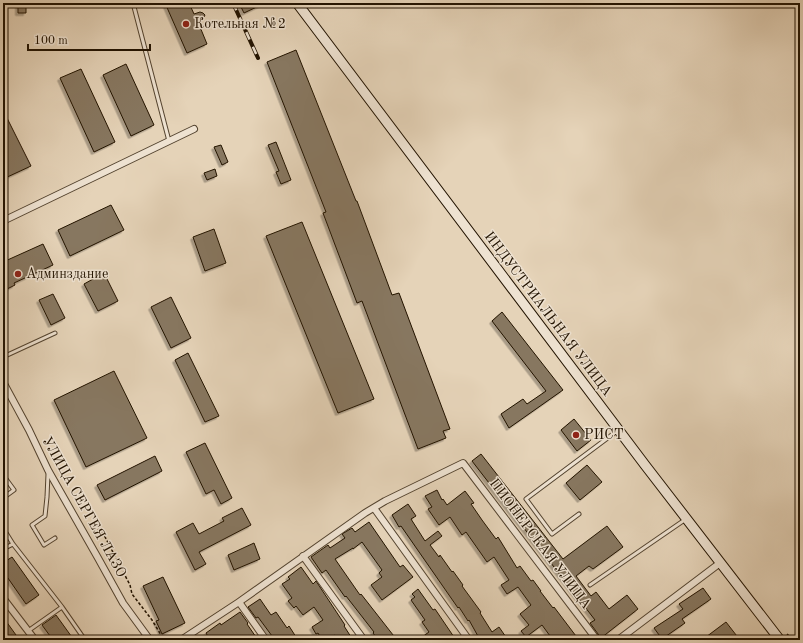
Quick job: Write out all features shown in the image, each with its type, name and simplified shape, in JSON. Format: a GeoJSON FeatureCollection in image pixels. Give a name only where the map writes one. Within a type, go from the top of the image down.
{"type":"FeatureCollection","features":[{"type":"Feature","properties":{"kind":"main road","name":"ИНДУСТРИАЛЬНАЯ УЛИЦА"},"geometry":{"type":"LineString","coordinates":[[297,3],[433,185],[780,640]]}},
{"type":"Feature","properties":{"kind":"street"},"geometry":{"type":"LineString","coordinates":[[3,221],[194,129]]}},
{"type":"Feature","properties":{"kind":"street","name":"УЛИЦА СЕРГЕЯ ЛАЗО"},"geometry":{"type":"LineString","coordinates":[[3,382],[29,430],[48,470],[123,603],[150,640]]}},
{"type":"Feature","properties":{"kind":"street","name":"ПИОНЕРСКАЯ УЛИЦА"},"geometry":{"type":"LineString","coordinates":[[374,508],[385,501],[463,463],[597,640]]}},
{"type":"Feature","properties":{"kind":"street"},"geometry":{"type":"LineString","coordinates":[[181,640],[239,602],[374,508],[469,640]]}},
{"type":"Feature","properties":{"kind":"street"},"geometry":{"type":"LineString","coordinates":[[303,556],[364,640]]}},
{"type":"Feature","properties":{"kind":"street"},"geometry":{"type":"LineString","coordinates":[[618,640],[720,563]]}},
{"type":"Feature","properties":{"kind":"street"},"geometry":{"type":"LineString","coordinates":[[3,598],[35,640]]}},
{"type":"Feature","properties":{"kind":"street"},"geometry":{"type":"LineString","coordinates":[[239,602],[266,640]]}},
{"type":"Feature","properties":{"kind":"lane"},"geometry":{"type":"LineString","coordinates":[[133,3],[169,141]]}},
{"type":"Feature","properties":{"kind":"lane"},"geometry":{"type":"LineString","coordinates":[[3,357],[55,333]]}},
{"type":"Feature","properties":{"kind":"lane"},"geometry":{"type":"LineString","coordinates":[[579,514],[552,534],[526,499],[619,430]]}},
{"type":"Feature","properties":{"kind":"lane"},"geometry":{"type":"LineString","coordinates":[[48,470],[45,516],[32,525],[44,545],[55,538]]}},
{"type":"Feature","properties":{"kind":"lane"},"geometry":{"type":"LineString","coordinates":[[3,475],[14,490],[3,498]]}},
{"type":"Feature","properties":{"kind":"lane"},"geometry":{"type":"LineString","coordinates":[[590,585],[687,519]]}},
{"type":"Feature","properties":{"kind":"lane"},"geometry":{"type":"LineString","coordinates":[[3,528],[13,544],[62,607],[85,640]]}},
{"type":"Feature","properties":{"kind":"lane"},"geometry":{"type":"LineString","coordinates":[[3,549],[13,544]]}},
{"type":"Feature","properties":{"kind":"lane"},"geometry":{"type":"LineString","coordinates":[[28,631],[62,607]]}},
{"type":"Feature","properties":{"kind":"path"},"geometry":{"type":"LineString","coordinates":[[94,526],[103,533],[130,585],[132,594],[152,620],[164,640]]}},
{"type":"Feature","properties":{"kind":"building"},"geometry":{"type":"Polygon","coordinates":[[[18,3],[26,3],[26,13],[18,13],[18,3]]]}},
{"type":"Feature","properties":{"kind":"building","name":"Котельная №2"},"geometry":{"type":"Polygon","coordinates":[[[165,3],[189,3],[194,14],[200,12],[203,13],[205,15],[204,17],[198,22],[207,44],[187,53],[165,3]]]}},
{"type":"Feature","properties":{"kind":"building"},"geometry":{"type":"Polygon","coordinates":[[[239,3],[265,3],[244,13],[239,3]]]}},
{"type":"Feature","properties":{"kind":"building"},"geometry":{"type":"Polygon","coordinates":[[[296,50],[357,201],[392,295],[399,293],[450,429],[443,431],[446,438],[418,449],[362,301],[357,303],[323,213],[326,212],[267,62],[296,50]]]}},
{"type":"Feature","properties":{"kind":"building"},"geometry":{"type":"Polygon","coordinates":[[[126,64],[154,125],[131,136],[103,75],[126,64]]]}},
{"type":"Feature","properties":{"kind":"building"},"geometry":{"type":"Polygon","coordinates":[[[81,69],[115,142],[94,152],[60,78],[81,69]]]}},
{"type":"Feature","properties":{"kind":"building"},"geometry":{"type":"Polygon","coordinates":[[[3,110],[31,166],[3,179],[3,110]]]}},
{"type":"Feature","properties":{"kind":"building"},"geometry":{"type":"Polygon","coordinates":[[[276,142],[291,180],[281,184],[276,172],[279,171],[268,145],[276,142]]]}},
{"type":"Feature","properties":{"kind":"building"},"geometry":{"type":"Polygon","coordinates":[[[221,145],[228,162],[222,165],[214,147],[221,145]]]}},
{"type":"Feature","properties":{"kind":"building"},"geometry":{"type":"Polygon","coordinates":[[[215,169],[217,176],[207,180],[204,173],[215,169]]]}},
{"type":"Feature","properties":{"kind":"building"},"geometry":{"type":"Polygon","coordinates":[[[111,205],[124,230],[70,256],[58,230],[111,205]]]}},
{"type":"Feature","properties":{"kind":"building"},"geometry":{"type":"Polygon","coordinates":[[[302,222],[374,399],[338,413],[266,236],[302,222]]]}},
{"type":"Feature","properties":{"kind":"building"},"geometry":{"type":"Polygon","coordinates":[[[214,229],[226,263],[205,271],[193,237],[214,229]]]}},
{"type":"Feature","properties":{"kind":"building","name":"Админздание"},"geometry":{"type":"Polygon","coordinates":[[[43,244],[53,265],[14,283],[15,285],[3,291],[3,262],[43,244]]]}},
{"type":"Feature","properties":{"kind":"building"},"geometry":{"type":"Polygon","coordinates":[[[104,273],[118,301],[98,311],[84,284],[104,273]]]}},
{"type":"Feature","properties":{"kind":"building"},"geometry":{"type":"Polygon","coordinates":[[[53,294],[65,318],[51,325],[39,300],[53,294]]]}},
{"type":"Feature","properties":{"kind":"building"},"geometry":{"type":"Polygon","coordinates":[[[171,297],[191,338],[171,348],[151,307],[171,297]]]}},
{"type":"Feature","properties":{"kind":"building"},"geometry":{"type":"Polygon","coordinates":[[[502,312],[563,390],[509,428],[501,414],[523,399],[527,404],[546,391],[492,321],[502,312]]]}},
{"type":"Feature","properties":{"kind":"building"},"geometry":{"type":"Polygon","coordinates":[[[188,353],[219,416],[205,422],[175,360],[188,353]]]}},
{"type":"Feature","properties":{"kind":"building"},"geometry":{"type":"Polygon","coordinates":[[[114,371],[147,438],[86,467],[54,400],[114,371]]]}},
{"type":"Feature","properties":{"kind":"building","name":"РИСТ"},"geometry":{"type":"Polygon","coordinates":[[[574,419],[591,440],[577,451],[561,430],[574,419]]]}},
{"type":"Feature","properties":{"kind":"building"},"geometry":{"type":"Polygon","coordinates":[[[205,443],[232,498],[221,504],[214,490],[206,494],[186,452],[205,443]]]}},
{"type":"Feature","properties":{"kind":"building"},"geometry":{"type":"Polygon","coordinates":[[[481,454],[563,559],[607,526],[623,547],[593,569],[589,566],[576,576],[591,596],[596,592],[609,609],[627,595],[638,609],[601,638],[590,623],[595,620],[472,461],[481,454]]]}},
{"type":"Feature","properties":{"kind":"building"},"geometry":{"type":"Polygon","coordinates":[[[155,456],[162,471],[105,500],[97,485],[155,456]]]}},
{"type":"Feature","properties":{"kind":"building"},"geometry":{"type":"Polygon","coordinates":[[[587,465],[602,482],[580,500],[566,483],[587,465]]]}},
{"type":"Feature","properties":{"kind":"building"},"geometry":{"type":"Polygon","coordinates":[[[437,490],[442,500],[443,499],[447,505],[465,491],[474,503],[471,504],[496,539],[498,537],[517,568],[520,566],[531,581],[533,580],[579,640],[553,640],[542,625],[526,637],[521,631],[529,625],[520,614],[531,605],[518,587],[507,594],[501,585],[509,580],[494,557],[487,562],[466,532],[462,535],[450,517],[439,525],[428,509],[432,507],[425,496],[437,490]]]}},
{"type":"Feature","properties":{"kind":"building"},"geometry":{"type":"Polygon","coordinates":[[[408,504],[416,516],[411,519],[425,541],[438,531],[442,536],[430,545],[439,557],[440,555],[463,585],[462,586],[481,612],[480,613],[492,632],[499,627],[508,640],[483,640],[480,637],[479,638],[469,620],[468,621],[459,607],[458,608],[401,526],[399,527],[392,515],[408,504]]]}},
{"type":"Feature","properties":{"kind":"building"},"geometry":{"type":"Polygon","coordinates":[[[242,508],[251,525],[199,552],[206,564],[195,570],[176,532],[193,523],[199,534],[224,521],[222,518],[242,508]]]}},
{"type":"Feature","properties":{"kind":"building"},"geometry":{"type":"Polygon","coordinates":[[[369,522],[400,567],[403,565],[413,577],[382,600],[371,585],[382,577],[379,573],[382,570],[362,542],[335,559],[360,595],[361,594],[397,640],[378,640],[373,633],[374,632],[346,596],[345,597],[326,570],[322,573],[311,557],[328,545],[330,548],[345,538],[342,534],[352,528],[355,532],[369,522]]]}},
{"type":"Feature","properties":{"kind":"building"},"geometry":{"type":"Polygon","coordinates":[[[254,543],[260,559],[234,570],[228,555],[254,543]]]}},
{"type":"Feature","properties":{"kind":"building"},"geometry":{"type":"Polygon","coordinates":[[[12,557],[39,595],[26,604],[3,571],[3,563],[12,557]]]}},
{"type":"Feature","properties":{"kind":"building"},"geometry":{"type":"Polygon","coordinates":[[[301,567],[313,584],[316,581],[353,640],[338,640],[335,635],[328,640],[322,640],[312,627],[323,620],[314,607],[303,615],[296,606],[294,608],[288,601],[292,598],[282,584],[290,579],[288,577],[301,567]]]}},
{"type":"Feature","properties":{"kind":"building"},"geometry":{"type":"Polygon","coordinates":[[[163,577],[185,623],[162,634],[156,621],[159,620],[143,586],[163,577]]]}},
{"type":"Feature","properties":{"kind":"building"},"geometry":{"type":"Polygon","coordinates":[[[703,588],[711,599],[682,619],[685,623],[662,639],[654,628],[683,609],[679,604],[703,588]]]}},
{"type":"Feature","properties":{"kind":"building"},"geometry":{"type":"Polygon","coordinates":[[[418,589],[433,610],[435,609],[456,640],[418,640],[429,632],[422,622],[425,620],[411,600],[415,597],[412,594],[418,589]]]}},
{"type":"Feature","properties":{"kind":"building"},"geometry":{"type":"Polygon","coordinates":[[[260,599],[271,615],[276,612],[287,628],[289,626],[298,640],[275,640],[258,617],[256,618],[248,607],[260,599]]]}},
{"type":"Feature","properties":{"kind":"building"},"geometry":{"type":"Polygon","coordinates":[[[240,612],[258,640],[210,640],[206,633],[240,612]]]}},
{"type":"Feature","properties":{"kind":"building"},"geometry":{"type":"Polygon","coordinates":[[[56,615],[74,640],[53,640],[42,625],[56,615]]]}},
{"type":"Feature","properties":{"kind":"building"},"geometry":{"type":"Polygon","coordinates":[[[3,617],[16,635],[8,640],[6,640],[3,636],[3,617]]]}},
{"type":"Feature","properties":{"kind":"building"},"geometry":{"type":"Polygon","coordinates":[[[726,622],[740,640],[702,640],[726,622]]]}},
{"type":"Feature","properties":{"kind":"railway"},"geometry":{"type":"LineString","coordinates":[[233,3],[258,58]]}},
{"type":"Feature","properties":{"kind":"place","name":"Котельная №2"},"geometry":{"type":"Point","coordinates":[186,24]}},
{"type":"Feature","properties":{"kind":"place","name":"Админздание"},"geometry":{"type":"Point","coordinates":[18,274]}},
{"type":"Feature","properties":{"kind":"place","name":"РИСТ"},"geometry":{"type":"Point","coordinates":[576,435]}}]}
